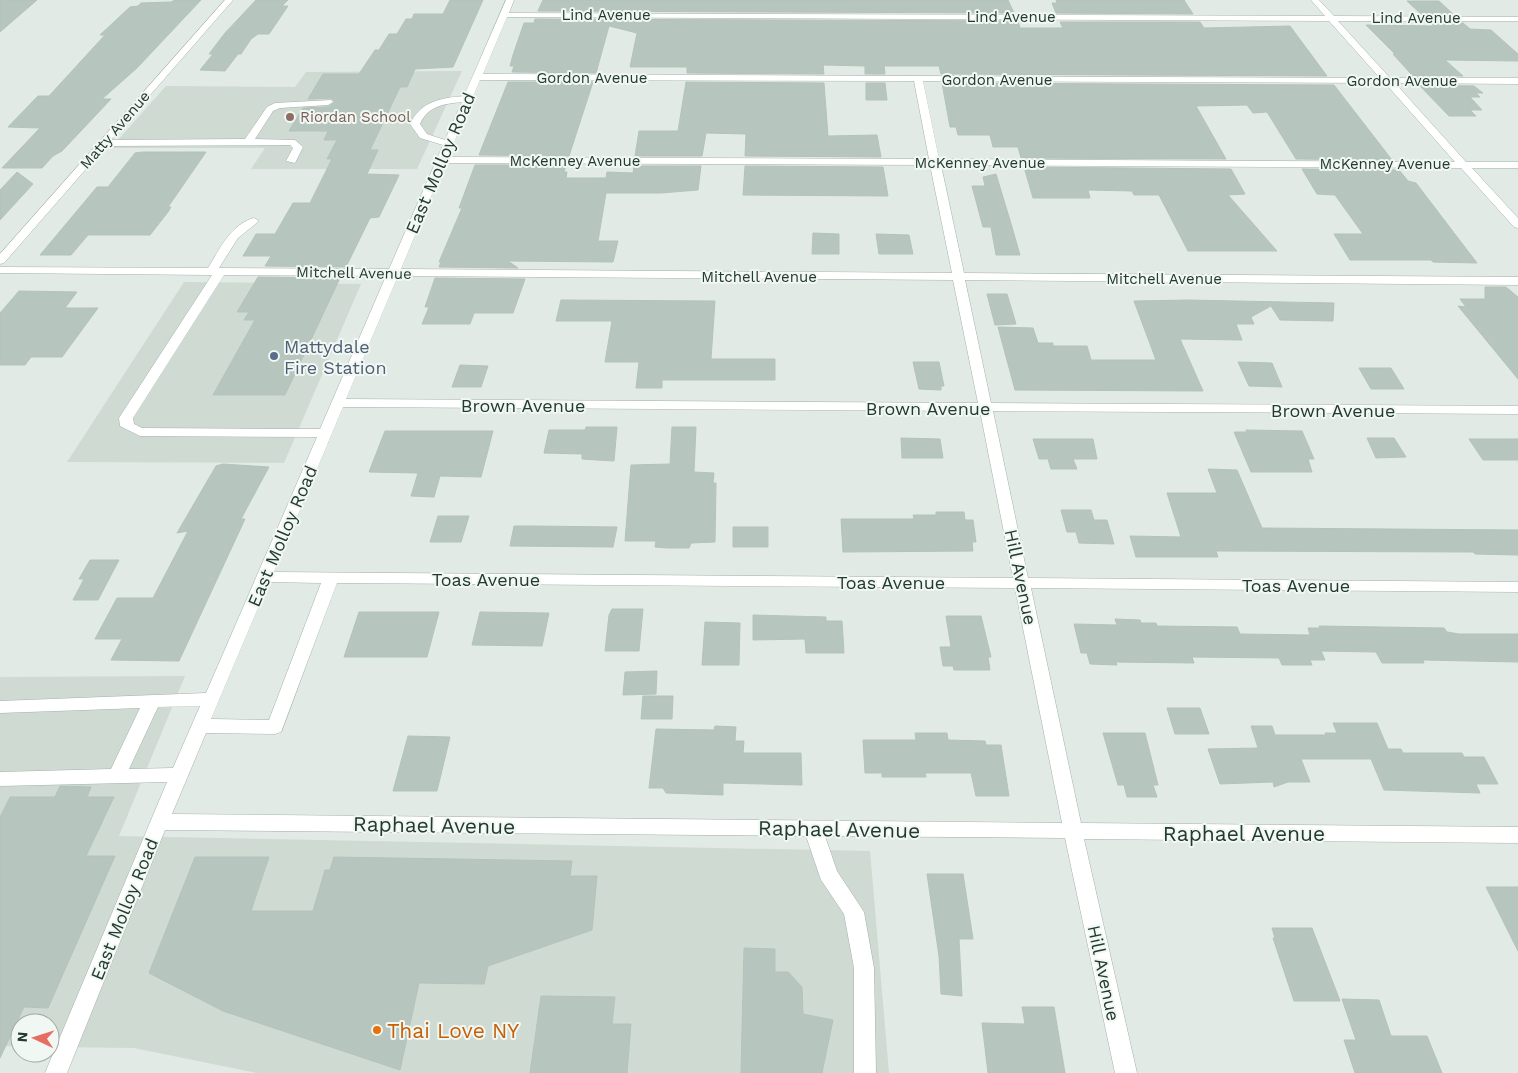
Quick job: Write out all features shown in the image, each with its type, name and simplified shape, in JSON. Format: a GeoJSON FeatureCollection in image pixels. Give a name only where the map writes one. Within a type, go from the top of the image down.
{"type":"FeatureCollection","features":[{"type":"Feature","properties":{"kind":"street","name":"Matty Avenue"},"geometry":{"type":"LineString","coordinates":[[0,261],[229,0]]}},
{"type":"Feature","properties":{"kind":"street","name":"East Molloy Road"},"geometry":{"type":"LineString","coordinates":[[56,1073],[159,822],[510,0]]}},
{"type":"Feature","properties":{"kind":"street"},"geometry":{"type":"LineString","coordinates":[[1315,0],[1518,225]]}},
{"type":"Feature","properties":{"kind":"street","name":"Lind Avenue"},"geometry":{"type":"LineString","coordinates":[[503,15],[1518,18]]}},
{"type":"Feature","properties":{"kind":"street","name":"Gordon Avenue"},"geometry":{"type":"LineString","coordinates":[[476,77],[1518,82]]}},
{"type":"Feature","properties":{"kind":"street","name":"Hill Avenue"},"geometry":{"type":"LineString","coordinates":[[918,80],[1073,832],[1126,1073]]}},
{"type":"Feature","properties":{"kind":"street"},"geometry":{"type":"LineString","coordinates":[[449,144],[424,136],[415,124],[419,113],[429,105],[467,99]]}},
{"type":"Feature","properties":{"kind":"street"},"geometry":{"type":"LineString","coordinates":[[248,142],[270,109],[278,105],[328,102]]}},
{"type":"Feature","properties":{"kind":"street"},"geometry":{"type":"LineString","coordinates":[[104,142],[292,142],[298,147],[291,161]]}},
{"type":"Feature","properties":{"kind":"street","name":"McKenney Avenue"},"geometry":{"type":"LineString","coordinates":[[442,160],[1518,165]]}},
{"type":"Feature","properties":{"kind":"street"},"geometry":{"type":"LineString","coordinates":[[254,221],[244,225],[236,233],[215,272],[126,418],[127,426],[140,432],[326,433]]}},
{"type":"Feature","properties":{"kind":"street","name":"Mitchell Avenue"},"geometry":{"type":"LineString","coordinates":[[0,270],[1518,281]]}},
{"type":"Feature","properties":{"kind":"street","name":"Brown Avenue"},"geometry":{"type":"LineString","coordinates":[[338,403],[1518,410]]}},
{"type":"Feature","properties":{"kind":"street","name":"Toas Avenue"},"geometry":{"type":"LineString","coordinates":[[265,577],[1518,586]]}},
{"type":"Feature","properties":{"kind":"street"},"geometry":{"type":"LineString","coordinates":[[201,726],[275,727],[331,577]]}},
{"type":"Feature","properties":{"kind":"street"},"geometry":{"type":"LineString","coordinates":[[0,707],[212,699]]}},
{"type":"Feature","properties":{"kind":"street"},"geometry":{"type":"LineString","coordinates":[[117,776],[152,701]]}},
{"type":"Feature","properties":{"kind":"street"},"geometry":{"type":"LineString","coordinates":[[0,778],[179,776]]}},
{"type":"Feature","properties":{"kind":"street","name":"Raphael Avenue"},"geometry":{"type":"LineString","coordinates":[[159,822],[1518,835]]}},
{"type":"Feature","properties":{"kind":"street"},"geometry":{"type":"LineString","coordinates":[[813,829],[828,874],[854,912],[864,968],[865,1073]]}},
{"type":"Feature","properties":{"kind":"shaded area","name":"Riordan School"},"geometry":{"type":"Polygon","coordinates":[[[462,71],[417,169],[251,169],[265,148],[111,148],[166,86],[295,87],[306,72],[462,71]]]}},
{"type":"Feature","properties":{"kind":"shaded area"},"geometry":{"type":"Polygon","coordinates":[[[184,282],[361,284],[284,463],[67,462],[184,282]]]}},
{"type":"Feature","properties":{"kind":"shaded area"},"geometry":{"type":"Polygon","coordinates":[[[185,676],[119,836],[870,851],[889,1073],[257,1073],[134,1048],[60,1047],[60,1013],[10,1013],[10,1046],[0,1046],[0,677],[185,676]]]}},
{"type":"Feature","properties":{"kind":"building"},"geometry":{"type":"Polygon","coordinates":[[[0,0],[37,0],[0,32],[0,0]]]}},
{"type":"Feature","properties":{"kind":"building"},"geometry":{"type":"Polygon","coordinates":[[[175,0],[201,0],[137,68],[102,99],[111,99],[62,151],[53,156],[42,168],[2,168],[40,128],[8,127],[38,96],[49,96],[105,35],[100,35],[130,7],[138,6],[141,3],[171,2],[175,0]]]}},
{"type":"Feature","properties":{"kind":"building"},"geometry":{"type":"Polygon","coordinates":[[[256,0],[288,0],[282,6],[288,6],[269,34],[258,34],[251,39],[241,54],[238,54],[225,71],[200,70],[213,54],[209,54],[225,33],[256,0]]]}},
{"type":"Feature","properties":{"kind":"building"},"geometry":{"type":"Polygon","coordinates":[[[450,0],[483,0],[453,67],[415,69],[407,87],[400,87],[370,150],[378,150],[367,174],[399,175],[379,217],[370,218],[346,267],[265,266],[271,256],[243,256],[256,234],[275,234],[293,203],[310,203],[332,159],[327,159],[337,140],[324,140],[328,131],[289,131],[303,108],[328,107],[335,102],[331,98],[308,99],[323,74],[359,74],[375,50],[379,50],[389,34],[397,34],[406,19],[412,19],[414,14],[443,14],[450,0]]]}},
{"type":"Feature","properties":{"kind":"building"},"geometry":{"type":"Polygon","coordinates":[[[543,0],[1008,0],[1014,13],[538,11],[543,0]]]}},
{"type":"Feature","properties":{"kind":"building"},"geometry":{"type":"Polygon","coordinates":[[[1056,0],[1184,0],[1193,14],[1056,13],[1052,3],[1057,3],[1056,0]]]}},
{"type":"Feature","properties":{"kind":"building"},"geometry":{"type":"Polygon","coordinates":[[[1407,1],[1439,1],[1454,15],[1422,15],[1407,1]]]}},
{"type":"Feature","properties":{"kind":"building"},"geometry":{"type":"Polygon","coordinates":[[[535,19],[1018,21],[1020,28],[1063,28],[1060,22],[1200,22],[1204,28],[1290,26],[1327,76],[941,74],[939,66],[884,66],[885,74],[865,74],[865,66],[823,65],[824,74],[687,73],[687,67],[630,67],[637,33],[609,26],[596,73],[512,72],[514,66],[510,66],[524,23],[534,23],[535,19]]]}},
{"type":"Feature","properties":{"kind":"building"},"geometry":{"type":"Polygon","coordinates":[[[1431,23],[1463,23],[1470,29],[1491,30],[1518,54],[1518,61],[1445,60],[1463,76],[1410,76],[1411,74],[1393,54],[1395,54],[1366,25],[1434,26],[1431,23]]]}},
{"type":"Feature","properties":{"kind":"building"},"geometry":{"type":"Polygon","coordinates":[[[508,82],[593,82],[569,156],[479,155],[508,82]]]}},
{"type":"Feature","properties":{"kind":"building"},"geometry":{"type":"Polygon","coordinates":[[[686,82],[824,83],[828,136],[877,135],[881,157],[745,156],[746,134],[706,133],[702,156],[635,156],[639,131],[678,131],[686,82]]]}},
{"type":"Feature","properties":{"kind":"building"},"geometry":{"type":"Polygon","coordinates":[[[866,83],[885,83],[887,100],[866,100],[866,83]]]}},
{"type":"Feature","properties":{"kind":"building"},"geometry":{"type":"Polygon","coordinates":[[[942,83],[1334,85],[1392,160],[1296,159],[1267,112],[1253,113],[1247,105],[1196,106],[1226,159],[1021,158],[1018,147],[993,147],[990,135],[958,135],[956,127],[950,127],[942,83]]]}},
{"type":"Feature","properties":{"kind":"building"},"geometry":{"type":"Polygon","coordinates":[[[1419,85],[1474,86],[1483,93],[1476,93],[1480,97],[1470,97],[1482,110],[1470,110],[1476,116],[1449,116],[1419,85]]]}},
{"type":"Feature","properties":{"kind":"building"},"geometry":{"type":"Polygon","coordinates":[[[206,152],[168,207],[171,207],[168,212],[150,235],[88,235],[71,255],[40,255],[97,187],[108,187],[135,153],[206,152]]]}},
{"type":"Feature","properties":{"kind":"building"},"geometry":{"type":"Polygon","coordinates":[[[475,165],[566,165],[564,172],[567,172],[566,178],[606,178],[607,172],[633,173],[634,166],[701,166],[698,190],[661,193],[606,193],[598,241],[618,241],[613,262],[508,261],[518,268],[439,267],[441,262],[439,262],[462,208],[459,208],[475,165]]]}},
{"type":"Feature","properties":{"kind":"building"},"geometry":{"type":"Polygon","coordinates":[[[745,166],[883,167],[888,196],[743,195],[745,166]]]}},
{"type":"Feature","properties":{"kind":"building"},"geometry":{"type":"Polygon","coordinates":[[[1024,167],[1231,169],[1245,194],[1228,195],[1277,251],[1188,251],[1159,195],[1134,195],[1132,191],[1088,190],[1090,198],[1033,198],[1024,167]]]}},
{"type":"Feature","properties":{"kind":"building"},"geometry":{"type":"Polygon","coordinates":[[[1302,169],[1399,170],[1408,181],[1416,183],[1477,263],[1433,262],[1431,260],[1350,260],[1334,234],[1363,234],[1335,195],[1317,194],[1302,169]]]}},
{"type":"Feature","properties":{"kind":"building"},"geometry":{"type":"Polygon","coordinates":[[[17,172],[33,184],[0,220],[0,190],[17,172]]]}},
{"type":"Feature","properties":{"kind":"building"},"geometry":{"type":"Polygon","coordinates":[[[996,174],[1020,255],[996,255],[991,227],[983,227],[972,186],[985,186],[983,177],[996,174]]]}},
{"type":"Feature","properties":{"kind":"building"},"geometry":{"type":"Polygon","coordinates":[[[813,233],[839,234],[839,254],[812,254],[813,233]]]}},
{"type":"Feature","properties":{"kind":"building"},"geometry":{"type":"Polygon","coordinates":[[[876,234],[909,235],[913,254],[879,254],[876,234]]]}},
{"type":"Feature","properties":{"kind":"building"},"geometry":{"type":"Polygon","coordinates":[[[258,277],[340,278],[285,395],[213,395],[255,320],[244,320],[249,312],[237,312],[258,277]]]}},
{"type":"Feature","properties":{"kind":"building"},"geometry":{"type":"Polygon","coordinates":[[[435,278],[525,279],[513,313],[474,313],[470,324],[422,324],[429,307],[425,307],[435,278]]]}},
{"type":"Feature","properties":{"kind":"building"},"geometry":{"type":"Polygon","coordinates":[[[1485,287],[1506,287],[1518,297],[1518,379],[1458,306],[1466,307],[1460,299],[1485,299],[1485,287]]]}},
{"type":"Feature","properties":{"kind":"building"},"geometry":{"type":"Polygon","coordinates":[[[19,291],[77,292],[65,308],[98,308],[62,357],[31,357],[25,365],[0,365],[0,313],[19,291]]]}},
{"type":"Feature","properties":{"kind":"building"},"geometry":{"type":"Polygon","coordinates":[[[987,294],[1007,294],[1016,324],[995,325],[987,294]]]}},
{"type":"Feature","properties":{"kind":"building"},"geometry":{"type":"Polygon","coordinates":[[[561,300],[715,301],[711,359],[775,359],[775,380],[662,380],[662,388],[636,388],[639,362],[605,362],[612,321],[556,321],[561,300]]]}},
{"type":"Feature","properties":{"kind":"building"},"geometry":{"type":"Polygon","coordinates":[[[1188,300],[1334,303],[1333,321],[1280,320],[1271,306],[1251,317],[1254,324],[1236,324],[1242,340],[1180,339],[1203,391],[1015,390],[998,327],[1033,328],[1038,343],[1053,343],[1053,346],[1087,346],[1091,360],[1156,360],[1134,301],[1188,300]]]}},
{"type":"Feature","properties":{"kind":"building"},"geometry":{"type":"Polygon","coordinates":[[[913,362],[939,362],[944,386],[941,386],[941,390],[919,389],[913,362]]]}},
{"type":"Feature","properties":{"kind":"building"},"geometry":{"type":"Polygon","coordinates":[[[1238,362],[1272,363],[1282,387],[1249,386],[1238,362]]]}},
{"type":"Feature","properties":{"kind":"building"},"geometry":{"type":"Polygon","coordinates":[[[460,365],[488,366],[481,387],[452,387],[460,365]]]}},
{"type":"Feature","properties":{"kind":"building"},"geometry":{"type":"Polygon","coordinates":[[[1359,368],[1391,368],[1404,389],[1371,389],[1359,368]]]}},
{"type":"Feature","properties":{"kind":"building"},"geometry":{"type":"Polygon","coordinates":[[[586,427],[617,427],[614,461],[582,459],[582,454],[544,453],[549,430],[585,430],[586,427]]]}},
{"type":"Feature","properties":{"kind":"building"},"geometry":{"type":"Polygon","coordinates":[[[672,427],[696,427],[694,472],[714,473],[713,483],[716,483],[715,542],[691,543],[689,548],[668,548],[655,547],[656,541],[625,541],[631,465],[670,464],[672,427]]]}},
{"type":"Feature","properties":{"kind":"building"},"geometry":{"type":"Polygon","coordinates":[[[1246,430],[1302,431],[1314,459],[1308,459],[1312,472],[1251,472],[1234,432],[1247,432],[1246,430]]]}},
{"type":"Feature","properties":{"kind":"building"},"geometry":{"type":"Polygon","coordinates":[[[385,431],[493,431],[481,477],[440,476],[434,497],[411,496],[418,473],[369,472],[385,431]]]}},
{"type":"Feature","properties":{"kind":"building"},"geometry":{"type":"Polygon","coordinates":[[[901,438],[940,439],[943,458],[902,458],[901,438]]]}},
{"type":"Feature","properties":{"kind":"building"},"geometry":{"type":"Polygon","coordinates":[[[1367,438],[1394,438],[1406,457],[1376,458],[1367,438]]]}},
{"type":"Feature","properties":{"kind":"building"},"geometry":{"type":"Polygon","coordinates":[[[1033,439],[1093,439],[1097,459],[1073,459],[1077,469],[1051,469],[1048,459],[1039,459],[1033,439]]]}},
{"type":"Feature","properties":{"kind":"building"},"geometry":{"type":"Polygon","coordinates":[[[1469,439],[1518,439],[1518,460],[1483,460],[1469,439]]]}},
{"type":"Feature","properties":{"kind":"building"},"geometry":{"type":"Polygon","coordinates":[[[223,464],[269,467],[241,519],[245,519],[179,661],[111,660],[122,639],[95,639],[117,598],[153,598],[188,531],[177,533],[216,466],[223,464]]]}},
{"type":"Feature","properties":{"kind":"building"},"geometry":{"type":"Polygon","coordinates":[[[1208,469],[1237,470],[1262,528],[1518,530],[1518,555],[1475,554],[1473,552],[1216,551],[1218,557],[1136,557],[1130,536],[1181,537],[1167,493],[1217,493],[1208,469]]]}},
{"type":"Feature","properties":{"kind":"building"},"geometry":{"type":"Polygon","coordinates":[[[1061,510],[1091,510],[1094,520],[1107,520],[1114,544],[1079,543],[1076,532],[1067,532],[1061,510]]]}},
{"type":"Feature","properties":{"kind":"building"},"geometry":{"type":"Polygon","coordinates":[[[936,512],[964,512],[965,520],[973,520],[976,542],[972,542],[973,551],[843,552],[841,519],[914,519],[913,515],[936,515],[936,512]]]}},
{"type":"Feature","properties":{"kind":"building"},"geometry":{"type":"Polygon","coordinates":[[[438,516],[469,516],[461,542],[430,542],[438,516]]]}},
{"type":"Feature","properties":{"kind":"building"},"geometry":{"type":"Polygon","coordinates":[[[514,526],[617,527],[613,547],[510,546],[514,526]]]}},
{"type":"Feature","properties":{"kind":"building"},"geometry":{"type":"Polygon","coordinates":[[[733,527],[768,527],[768,547],[733,547],[733,527]]]}},
{"type":"Feature","properties":{"kind":"building"},"geometry":{"type":"Polygon","coordinates":[[[90,560],[119,560],[98,600],[73,600],[84,579],[79,579],[90,560]]]}},
{"type":"Feature","properties":{"kind":"building"},"geometry":{"type":"Polygon","coordinates":[[[612,609],[643,609],[639,651],[605,651],[609,615],[612,609]]]}},
{"type":"Feature","properties":{"kind":"building"},"geometry":{"type":"Polygon","coordinates":[[[359,612],[439,612],[427,657],[344,657],[359,612]]]}},
{"type":"Feature","properties":{"kind":"building"},"geometry":{"type":"Polygon","coordinates":[[[480,612],[549,613],[542,646],[472,645],[480,612]]]}},
{"type":"Feature","properties":{"kind":"building"},"geometry":{"type":"Polygon","coordinates":[[[753,615],[826,617],[826,621],[842,621],[844,653],[806,653],[805,639],[753,640],[753,615]]]}},
{"type":"Feature","properties":{"kind":"building"},"geometry":{"type":"Polygon","coordinates":[[[946,616],[981,616],[991,657],[988,657],[990,670],[954,670],[953,666],[943,666],[940,647],[951,647],[946,616]]]}},
{"type":"Feature","properties":{"kind":"building"},"geometry":{"type":"Polygon","coordinates":[[[1115,619],[1140,620],[1141,623],[1156,623],[1157,626],[1237,627],[1240,634],[1310,635],[1308,628],[1320,628],[1319,626],[1444,628],[1447,632],[1459,634],[1518,634],[1518,662],[1423,660],[1424,663],[1382,663],[1376,652],[1321,651],[1325,660],[1310,660],[1312,665],[1282,665],[1279,658],[1192,657],[1194,663],[1116,662],[1117,665],[1090,664],[1087,653],[1081,653],[1074,624],[1117,625],[1115,619]]]}},
{"type":"Feature","properties":{"kind":"building"},"geometry":{"type":"Polygon","coordinates":[[[705,622],[740,623],[739,665],[702,665],[705,622]]]}},
{"type":"Feature","properties":{"kind":"building"},"geometry":{"type":"Polygon","coordinates":[[[657,671],[656,694],[623,695],[625,672],[657,671]]]}},
{"type":"Feature","properties":{"kind":"building"},"geometry":{"type":"Polygon","coordinates":[[[643,696],[673,696],[672,719],[641,719],[643,696]]]}},
{"type":"Feature","properties":{"kind":"building"},"geometry":{"type":"Polygon","coordinates":[[[1167,708],[1200,708],[1209,734],[1175,734],[1167,708]]]}},
{"type":"Feature","properties":{"kind":"building"},"geometry":{"type":"Polygon","coordinates":[[[1333,723],[1377,723],[1388,749],[1401,749],[1403,753],[1462,753],[1464,757],[1484,757],[1498,784],[1476,784],[1480,793],[1384,790],[1371,759],[1301,759],[1310,782],[1288,782],[1274,787],[1273,782],[1220,784],[1208,749],[1258,748],[1251,726],[1272,726],[1275,735],[1326,735],[1325,733],[1337,733],[1333,723]]]}},
{"type":"Feature","properties":{"kind":"building"},"geometry":{"type":"Polygon","coordinates":[[[715,726],[736,727],[735,741],[744,741],[743,753],[801,753],[802,785],[723,783],[723,795],[666,793],[663,788],[649,788],[656,729],[714,730],[715,726]]]}},
{"type":"Feature","properties":{"kind":"building"},"geometry":{"type":"Polygon","coordinates":[[[915,733],[947,733],[948,740],[985,741],[986,745],[1001,745],[1009,796],[976,796],[971,773],[925,773],[926,777],[882,777],[882,773],[865,773],[863,740],[916,740],[915,733]]]}},
{"type":"Feature","properties":{"kind":"building"},"geometry":{"type":"Polygon","coordinates":[[[1103,733],[1145,733],[1158,785],[1153,785],[1157,797],[1127,797],[1124,785],[1118,785],[1103,733]]]}},
{"type":"Feature","properties":{"kind":"building"},"geometry":{"type":"Polygon","coordinates":[[[408,736],[450,737],[437,791],[393,791],[408,736]]]}},
{"type":"Feature","properties":{"kind":"building"},"geometry":{"type":"Polygon","coordinates":[[[60,786],[91,787],[87,797],[114,797],[86,856],[115,856],[48,1008],[24,1007],[21,1013],[10,1013],[10,1037],[0,1058],[0,817],[10,797],[55,797],[60,786]]]}},
{"type":"Feature","properties":{"kind":"building"},"geometry":{"type":"Polygon","coordinates":[[[195,857],[269,857],[251,911],[313,911],[325,870],[330,870],[334,857],[572,861],[570,876],[597,876],[592,930],[488,966],[484,984],[419,983],[400,1070],[223,1011],[149,973],[195,857]]]}},
{"type":"Feature","properties":{"kind":"building"},"geometry":{"type":"Polygon","coordinates":[[[927,874],[963,874],[973,939],[959,939],[962,996],[941,994],[939,956],[927,874]]]}},
{"type":"Feature","properties":{"kind":"building"},"geometry":{"type":"Polygon","coordinates":[[[1486,887],[1518,887],[1518,951],[1486,887]]]}},
{"type":"Feature","properties":{"kind":"building"},"geometry":{"type":"Polygon","coordinates":[[[1272,928],[1312,928],[1340,1001],[1294,1001],[1273,938],[1275,938],[1272,928]]]}},
{"type":"Feature","properties":{"kind":"building"},"geometry":{"type":"Polygon","coordinates":[[[744,948],[775,949],[775,972],[788,972],[802,987],[803,1014],[833,1020],[822,1073],[741,1073],[744,948]]]}},
{"type":"Feature","properties":{"kind":"building"},"geometry":{"type":"Polygon","coordinates":[[[541,996],[615,997],[612,1024],[631,1024],[627,1073],[530,1073],[541,996]]]}},
{"type":"Feature","properties":{"kind":"building"},"geometry":{"type":"Polygon","coordinates":[[[1342,999],[1379,1000],[1391,1036],[1427,1036],[1442,1073],[1355,1073],[1344,1040],[1356,1040],[1342,999]]]}},
{"type":"Feature","properties":{"kind":"building"},"geometry":{"type":"Polygon","coordinates":[[[1022,1007],[1054,1007],[1065,1073],[988,1073],[982,1023],[1025,1024],[1022,1007]]]}},
{"type":"Feature","properties":{"kind":"place","name":"Riordan School"},"geometry":{"type":"Point","coordinates":[290,117]}},
{"type":"Feature","properties":{"kind":"place","name":"Mattydale Fire Station"},"geometry":{"type":"Point","coordinates":[274,356]}},
{"type":"Feature","properties":{"kind":"place","name":"Thai Love NY"},"geometry":{"type":"Point","coordinates":[377,1030]}}]}
